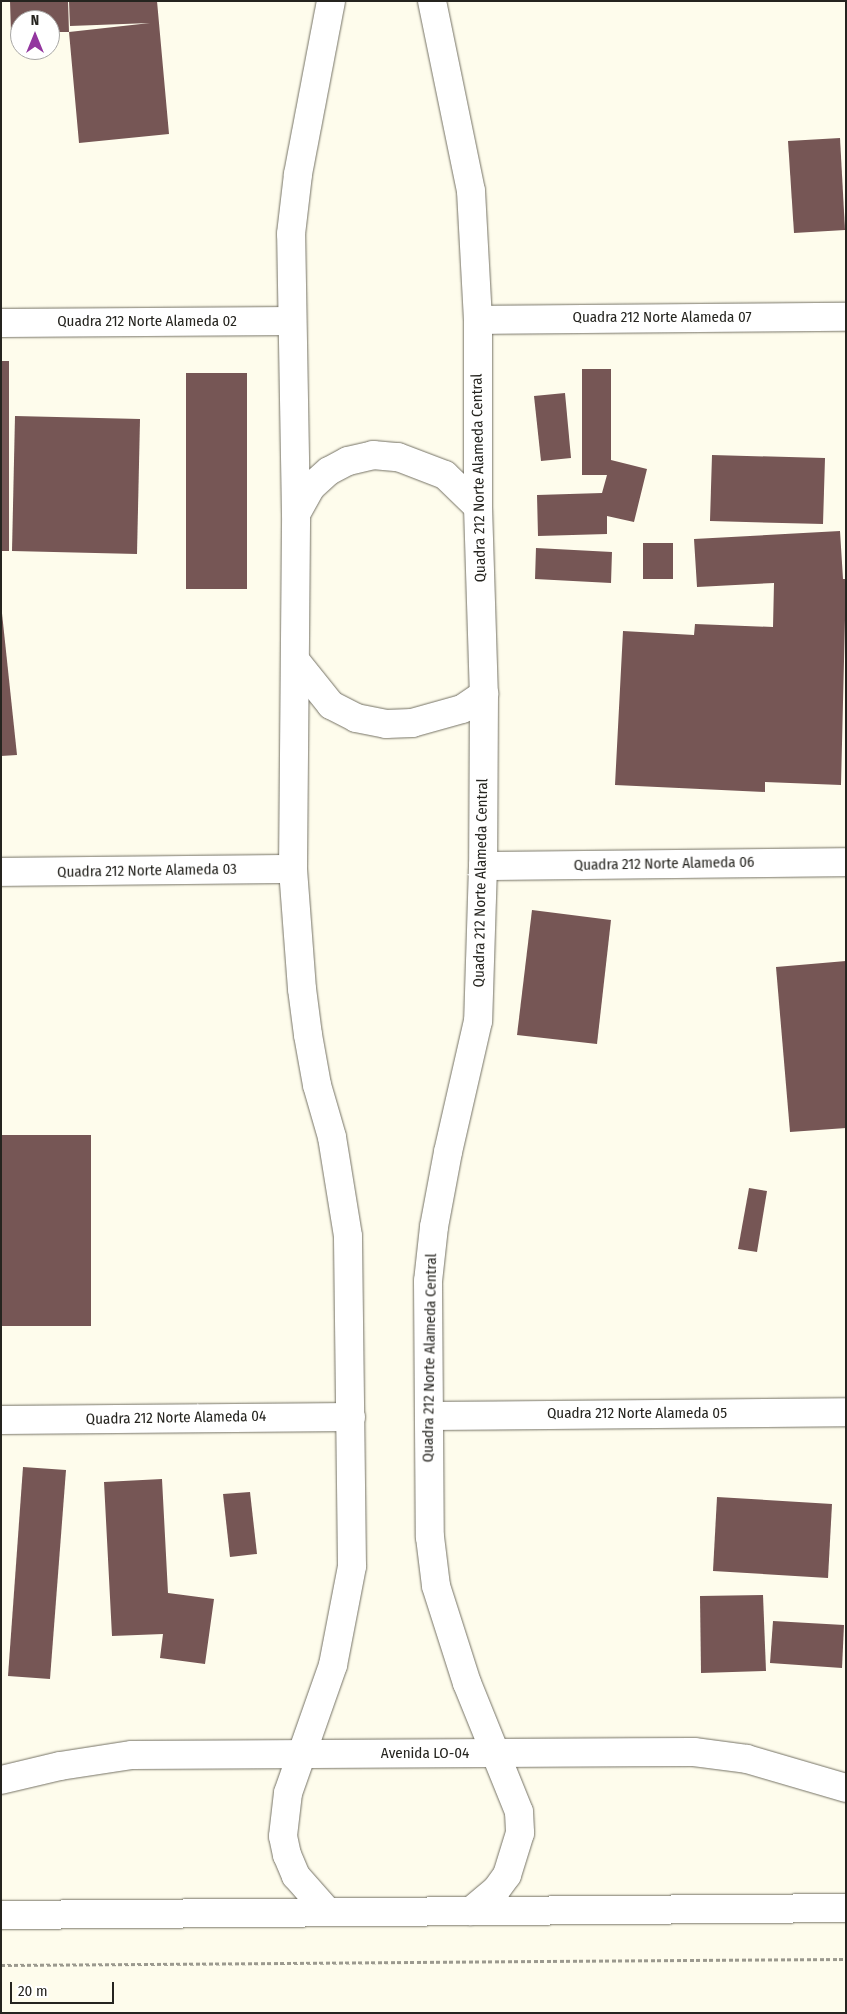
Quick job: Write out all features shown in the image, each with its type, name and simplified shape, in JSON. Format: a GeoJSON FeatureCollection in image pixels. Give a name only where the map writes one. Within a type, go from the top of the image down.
{"type":"FeatureCollection","features":[{"type":"Feature","properties":{"kind":"street"},"geometry":{"type":"LineString","coordinates":[[327,1911],[296,1876],[287,1855],[283,1836],[288,1793],[333,1665],[352,1566],[348,1236],[332,1137],[317,1085],[306,1016],[293,869],[296,514],[291,234],[298,174],[330,1]]}},
{"type":"Feature","properties":{"kind":"street","name":"Quadra 212 Norte Alameda Central"},"geometry":{"type":"LineString","coordinates":[[432,1],[471,191],[478,320],[478,507],[484,694],[483,866],[478,1021],[448,1152],[428,1281],[432,1569],[467,1683],[518,1812],[520,1833],[507,1875],[496,1890],[471,1911]]}},
{"type":"Feature","properties":{"kind":"street","name":"Quadra 212 Norte Alameda 07"},"geometry":{"type":"LineString","coordinates":[[478,320],[846,316]]}},
{"type":"Feature","properties":{"kind":"street","name":"Quadra 212 Norte Alameda 02"},"geometry":{"type":"LineString","coordinates":[[1,323],[292,321]]}},
{"type":"Feature","properties":{"kind":"street"},"geometry":{"type":"LineString","coordinates":[[296,514],[311,487],[329,471],[348,461],[373,455],[398,457],[444,475],[478,507]]}},
{"type":"Feature","properties":{"kind":"street"},"geometry":{"type":"LineString","coordinates":[[295,660],[331,705],[356,718],[386,724],[412,723],[462,709],[484,694]]}},
{"type":"Feature","properties":{"kind":"street","name":"Quadra 212 Norte Alameda 06"},"geometry":{"type":"LineString","coordinates":[[483,866],[846,862]]}},
{"type":"Feature","properties":{"kind":"street","name":"Quadra 212 Norte Alameda 03"},"geometry":{"type":"LineString","coordinates":[[1,872],[293,869]]}},
{"type":"Feature","properties":{"kind":"street","name":"Quadra 212 Norte Alameda 05"},"geometry":{"type":"LineString","coordinates":[[429,1416],[846,1412]]}},
{"type":"Feature","properties":{"kind":"street","name":"Quadra 212 Norte Alameda 04"},"geometry":{"type":"LineString","coordinates":[[1,1420],[350,1417]]}},
{"type":"Feature","properties":{"kind":"street","name":"Avenida LO-04"},"geometry":{"type":"LineString","coordinates":[[1,1780],[60,1766],[132,1755],[694,1752],[747,1759],[846,1788]]}},
{"type":"Feature","properties":{"kind":"street"},"geometry":{"type":"LineString","coordinates":[[1,1915],[846,1908]]}},
{"type":"Feature","properties":{"kind":"path"},"geometry":{"type":"LineString","coordinates":[[1,1965],[846,1959]]}},
{"type":"Feature","properties":{"kind":"building"},"geometry":{"type":"Polygon","coordinates":[[[10,1],[68,1],[69,32],[60,32],[60,10],[10,10],[10,1]]]}},
{"type":"Feature","properties":{"kind":"building"},"geometry":{"type":"Polygon","coordinates":[[[69,1],[157,1],[169,134],[79,143],[69,32],[150,23],[70,26],[69,1]]]}},
{"type":"Feature","properties":{"kind":"building"},"geometry":{"type":"Polygon","coordinates":[[[840,138],[845,230],[794,233],[788,141],[840,138]]]}},
{"type":"Feature","properties":{"kind":"building"},"geometry":{"type":"Polygon","coordinates":[[[1,361],[9,361],[9,551],[1,551],[1,361]]]}},
{"type":"Feature","properties":{"kind":"building"},"geometry":{"type":"Polygon","coordinates":[[[582,369],[611,369],[611,460],[647,469],[634,522],[607,516],[607,534],[538,536],[537,495],[602,493],[607,475],[582,475],[582,369]]]}},
{"type":"Feature","properties":{"kind":"building"},"geometry":{"type":"Polygon","coordinates":[[[186,373],[247,373],[247,589],[186,589],[186,373]]]}},
{"type":"Feature","properties":{"kind":"building"},"geometry":{"type":"Polygon","coordinates":[[[565,393],[571,458],[541,461],[534,396],[565,393]]]}},
{"type":"Feature","properties":{"kind":"building"},"geometry":{"type":"Polygon","coordinates":[[[15,416],[140,419],[137,554],[12,551],[15,416]]]}},
{"type":"Feature","properties":{"kind":"building"},"geometry":{"type":"Polygon","coordinates":[[[712,455],[825,458],[823,524],[710,521],[712,455]]]}},
{"type":"Feature","properties":{"kind":"building"},"geometry":{"type":"Polygon","coordinates":[[[840,531],[843,579],[846,579],[841,785],[765,782],[765,792],[615,785],[623,631],[694,635],[695,624],[773,627],[774,583],[697,587],[694,539],[840,531]]]}},
{"type":"Feature","properties":{"kind":"building"},"geometry":{"type":"Polygon","coordinates":[[[643,543],[673,543],[673,579],[643,579],[643,543]]]}},
{"type":"Feature","properties":{"kind":"building"},"geometry":{"type":"Polygon","coordinates":[[[536,548],[612,552],[611,583],[535,579],[536,548]]]}},
{"type":"Feature","properties":{"kind":"building"},"geometry":{"type":"Polygon","coordinates":[[[1,604],[17,755],[1,756],[1,604]]]}},
{"type":"Feature","properties":{"kind":"building"},"geometry":{"type":"Polygon","coordinates":[[[532,910],[611,920],[597,1044],[517,1035],[532,910]]]}},
{"type":"Feature","properties":{"kind":"building"},"geometry":{"type":"Polygon","coordinates":[[[846,961],[846,1128],[790,1132],[776,967],[846,961]]]}},
{"type":"Feature","properties":{"kind":"building"},"geometry":{"type":"Polygon","coordinates":[[[1,1135],[91,1135],[91,1326],[1,1326],[1,1135]]]}},
{"type":"Feature","properties":{"kind":"building"},"geometry":{"type":"Polygon","coordinates":[[[749,1188],[767,1191],[757,1252],[738,1249],[749,1188]]]}},
{"type":"Feature","properties":{"kind":"building"},"geometry":{"type":"Polygon","coordinates":[[[23,1467],[66,1470],[50,1679],[8,1676],[23,1467]]]}},
{"type":"Feature","properties":{"kind":"building"},"geometry":{"type":"Polygon","coordinates":[[[162,1479],[168,1593],[214,1599],[205,1664],[160,1658],[163,1634],[112,1636],[104,1482],[162,1479]]]}},
{"type":"Feature","properties":{"kind":"building"},"geometry":{"type":"Polygon","coordinates":[[[250,1492],[257,1554],[230,1557],[223,1494],[250,1492]]]}},
{"type":"Feature","properties":{"kind":"building"},"geometry":{"type":"Polygon","coordinates":[[[717,1497],[832,1504],[828,1578],[713,1571],[717,1497]]]}},
{"type":"Feature","properties":{"kind":"building"},"geometry":{"type":"Polygon","coordinates":[[[763,1595],[766,1671],[701,1673],[700,1596],[763,1595]]]}},
{"type":"Feature","properties":{"kind":"building"},"geometry":{"type":"Polygon","coordinates":[[[773,1621],[844,1625],[842,1668],[770,1663],[773,1621]]]}}]}
